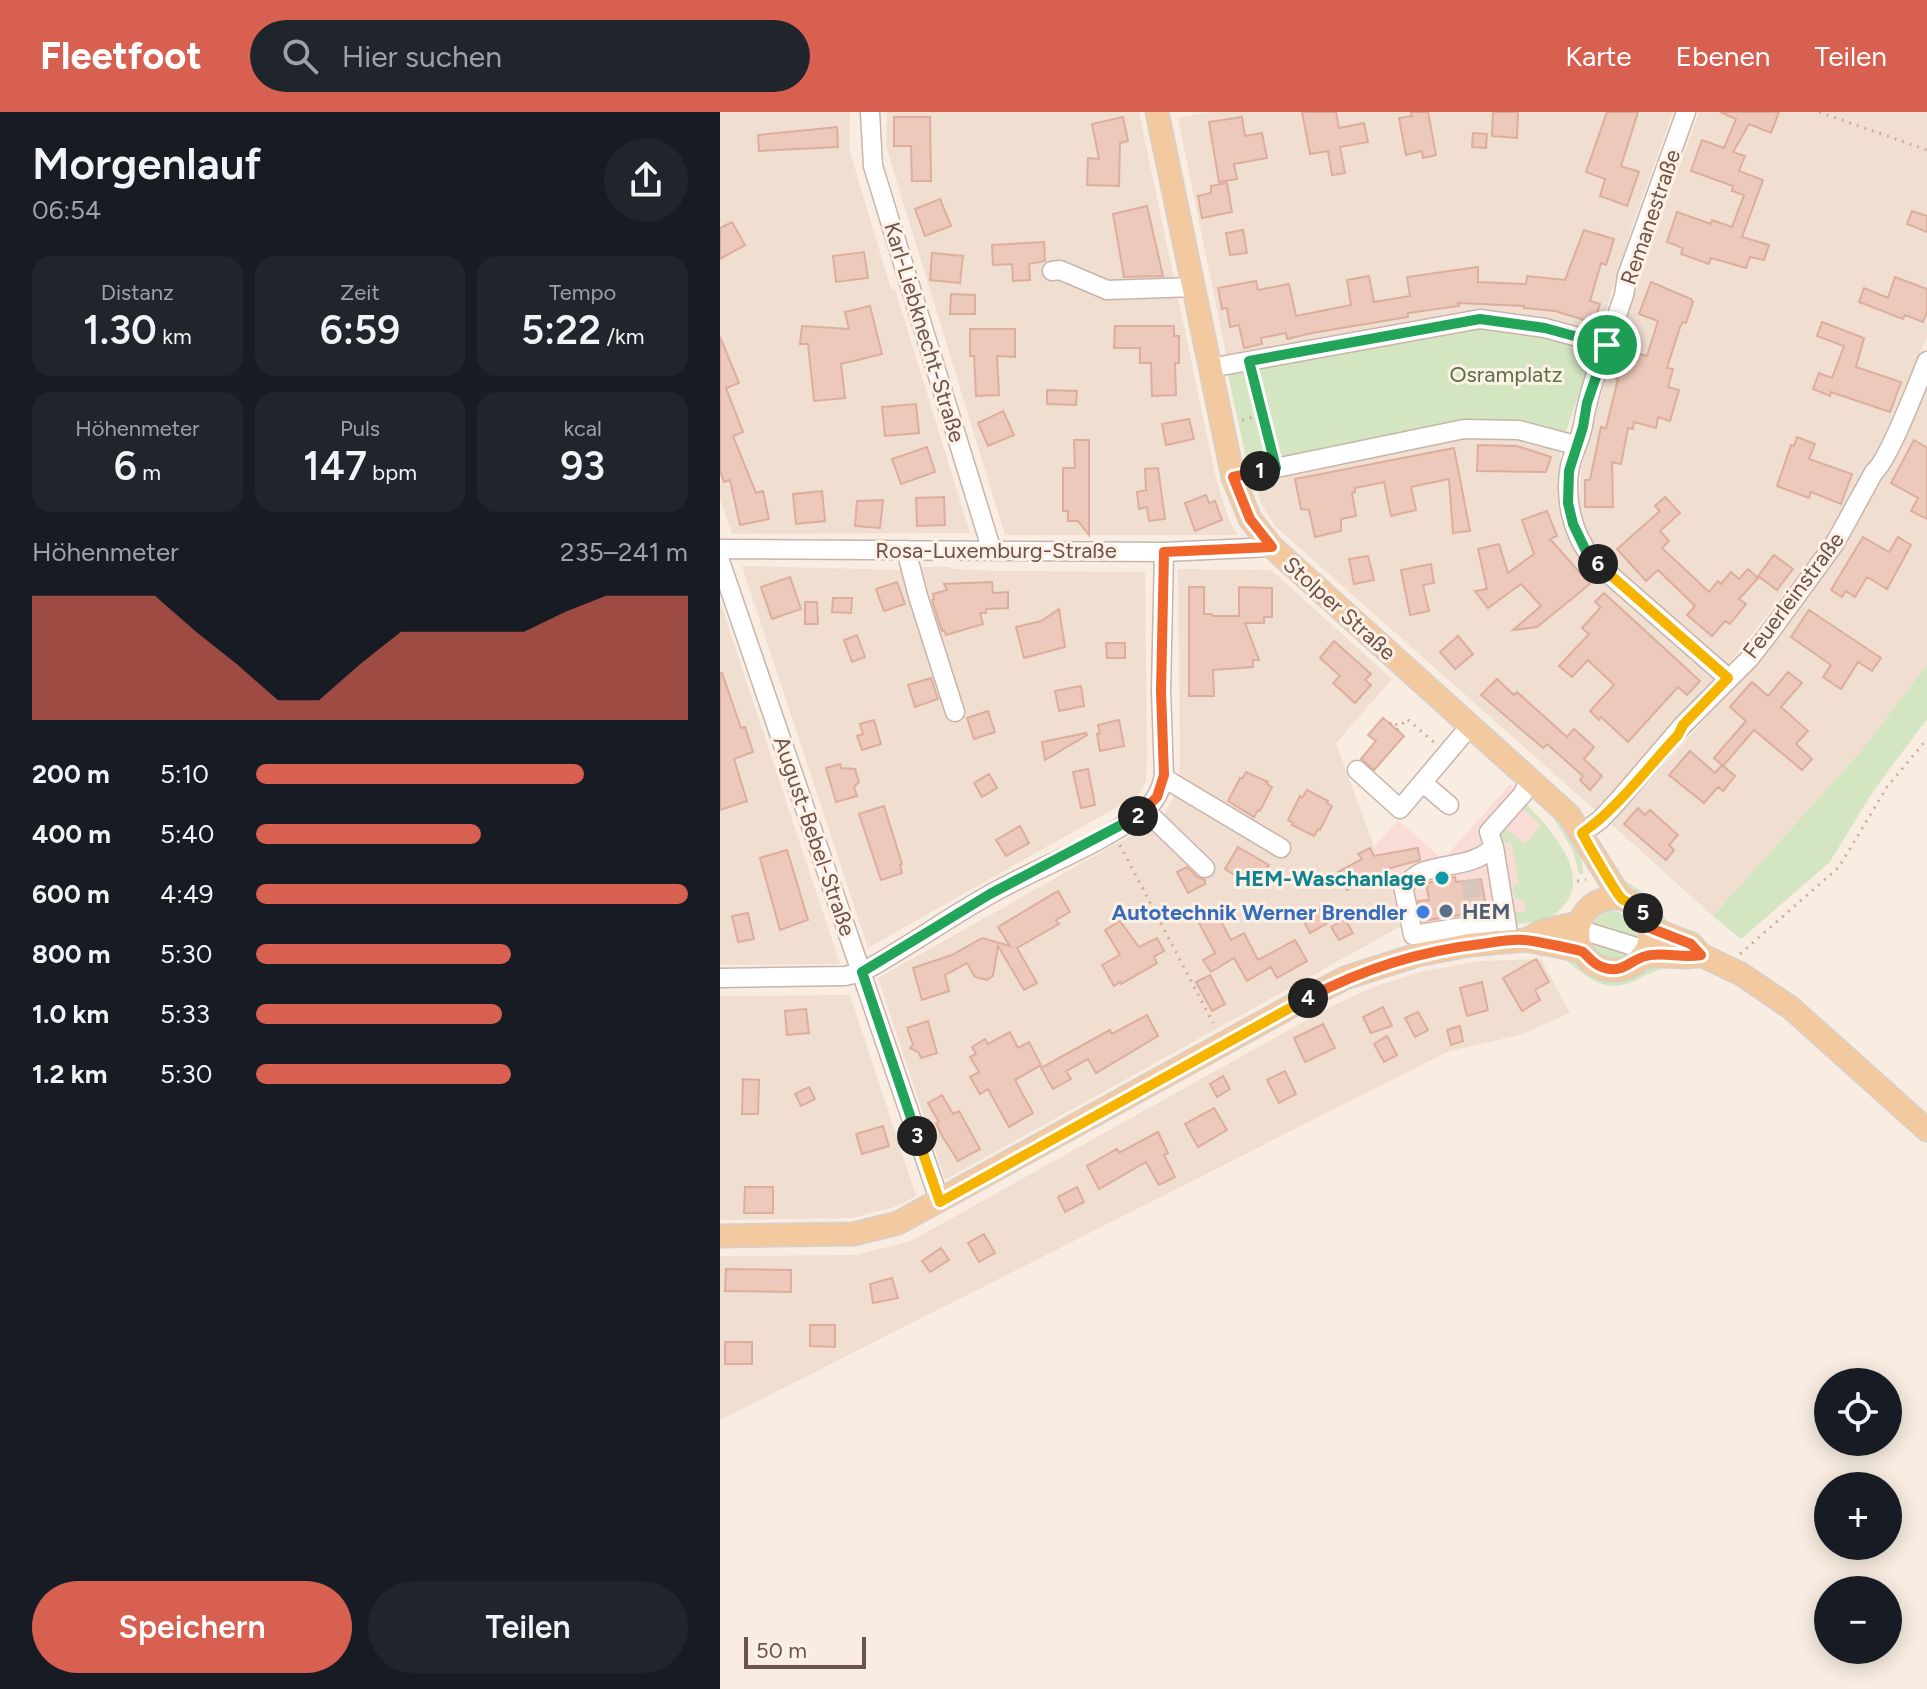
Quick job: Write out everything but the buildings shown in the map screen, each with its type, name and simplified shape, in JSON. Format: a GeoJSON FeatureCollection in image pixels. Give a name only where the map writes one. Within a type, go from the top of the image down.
{"type":"FeatureCollection","features":[{"type":"Feature","properties":{"kind":"main road","name":"Stolper Straße"},"geometry":{"type":"LineString","coordinates":[[1158,112],[1233,477],[1250,519],[1272,547],[1569,815],[1621,898]]}},
{"type":"Feature","properties":{"kind":"main road"},"geometry":{"type":"LineString","coordinates":[[720,1236],[854,1234],[898,1223],[1345,978],[1417,955],[1469,945],[1498,925],[1583,927],[1611,897],[1621,898],[1634,904],[1645,915],[1646,945],[1630,966],[1617,970],[1591,962],[1583,927],[1593,885],[1587,843]]}},
{"type":"Feature","properties":{"kind":"main road"},"geometry":{"type":"LineString","coordinates":[[1646,945],[1691,944],[1701,955],[1741,974],[1791,1008],[1927,1130]]}},
{"type":"Feature","properties":{"kind":"street","name":"Karl-Liebknecht-Straße"},"geometry":{"type":"LineString","coordinates":[[870,112],[873,166],[992,551]]}},
{"type":"Feature","properties":{"kind":"street","name":"Remanestraße"},"geometry":{"type":"LineString","coordinates":[[1686,112],[1627,276],[1624,295],[1575,445],[1569,471],[1568,503],[1573,524],[1586,551],[1728,678]]}},
{"type":"Feature","properties":{"kind":"street"},"geometry":{"type":"LineString","coordinates":[[1052,271],[1060,270],[1107,290],[1194,287]]}},
{"type":"Feature","properties":{"kind":"street"},"geometry":{"type":"LineString","coordinates":[[1210,368],[1480,319],[1545,328],[1607,345]]}},
{"type":"Feature","properties":{"kind":"street","name":"Feuerleinstraße"},"geometry":{"type":"LineString","coordinates":[[1587,843],[1600,820],[1767,636],[1835,543],[1892,444],[1927,361]]}},
{"type":"Feature","properties":{"kind":"street"},"geometry":{"type":"LineString","coordinates":[[1233,477],[1464,429],[1519,430],[1575,445]]}},
{"type":"Feature","properties":{"kind":"street","name":"Rosa-Luxemburg-Straße"},"geometry":{"type":"LineString","coordinates":[[720,549],[1164,552],[1272,547]]}},
{"type":"Feature","properties":{"kind":"street"},"geometry":{"type":"LineString","coordinates":[[906,550],[955,712]]}},
{"type":"Feature","properties":{"kind":"street"},"geometry":{"type":"LineString","coordinates":[[720,978],[845,976],[862,972],[990,894],[1145,810],[1157,797],[1164,778],[1161,691],[1164,552]]}},
{"type":"Feature","properties":{"kind":"street","name":"August-Bebel-Straße"},"geometry":{"type":"LineString","coordinates":[[720,561],[940,1202]]}},
{"type":"Feature","properties":{"kind":"street"},"geometry":{"type":"LineString","coordinates":[[1357,770],[1400,809],[1470,726]]}},
{"type":"Feature","properties":{"kind":"street"},"geometry":{"type":"LineString","coordinates":[[1164,778],[1281,848]]}},
{"type":"Feature","properties":{"kind":"street"},"geometry":{"type":"LineString","coordinates":[[1490,851],[1468,872],[1421,871],[1403,886],[1413,935],[1498,925],[1489,832],[1522,795],[1531,778]]}},
{"type":"Feature","properties":{"kind":"street"},"geometry":{"type":"LineString","coordinates":[[1423,783],[1449,805]]}},
{"type":"Feature","properties":{"kind":"street"},"geometry":{"type":"LineString","coordinates":[[1145,810],[1205,868]]}},
{"type":"Feature","properties":{"kind":"path"},"geometry":{"type":"LineString","coordinates":[[1819,112],[1927,150]]}},
{"type":"Feature","properties":{"kind":"path"},"geometry":{"type":"LineString","coordinates":[[1249,361],[1276,468]]}},
{"type":"Feature","properties":{"kind":"path"},"geometry":{"type":"LineString","coordinates":[[1390,724],[1392,721],[1398,729],[1407,719],[1447,754]]}},
{"type":"Feature","properties":{"kind":"path"},"geometry":{"type":"LineString","coordinates":[[1740,952],[1839,867],[1887,787],[1927,739]]}},
{"type":"Feature","properties":{"kind":"path"},"geometry":{"type":"LineString","coordinates":[[1112,830],[1213,1023]]}},
{"type":"Feature","properties":{"kind":"path"},"geometry":{"type":"LineString","coordinates":[[1577,881],[1586,880]]}},
{"type":"Feature","properties":{"kind":"shaded area"},"geometry":{"type":"Polygon","coordinates":[[[720,112],[850,112],[849,149],[970,533],[732,534],[720,499],[720,112]]]}},
{"type":"Feature","properties":{"kind":"shaded area"},"geometry":{"type":"Polygon","coordinates":[[[887,112],[1139,112],[1216,479],[1229,520],[1238,535],[1005,535],[886,146],[887,112]]]}},
{"type":"Feature","properties":{"kind":"shaded area"},"geometry":{"type":"Polygon","coordinates":[[[1210,112],[1673,112],[1599,333],[1557,320],[1513,313],[1454,313],[1227,359],[1178,118],[1210,112]]]}},
{"type":"Feature","properties":{"kind":"shaded area"},"geometry":{"type":"Polygon","coordinates":[[[1699,112],[1927,112],[1927,337],[1879,445],[1829,535],[1727,666],[1599,551],[1588,536],[1579,504],[1581,467],[1615,346],[1699,112]]]}},
{"type":"Feature","properties":{"kind":"shaded area"},"geometry":{"type":"Polygon","coordinates":[[[1927,388],[1927,665],[1861,751],[1713,916],[1611,824],[1763,654],[1846,545],[1927,388]]]}},
{"type":"Feature","properties":{"kind":"shaded area"},"geometry":{"type":"Polygon","coordinates":[[[1463,436],[1513,436],[1560,450],[1559,507],[1564,528],[1581,561],[1714,680],[1596,811],[1275,526],[1261,504],[1253,478],[1463,436]]]}},
{"type":"Feature","properties":{"kind":"shaded area"},"geometry":{"type":"Polygon","coordinates":[[[742,566],[1145,572],[1146,781],[1138,795],[868,948],[742,566]]]}},
{"type":"Feature","properties":{"kind":"shaded area"},"geometry":{"type":"Polygon","coordinates":[[[1178,569],[1271,570],[1392,679],[1336,743],[1403,925],[945,1180],[878,978],[1162,818],[1176,793],[1180,763],[1178,569]]]}},
{"type":"Feature","properties":{"kind":"shaded area"},"geometry":{"type":"Polygon","coordinates":[[[720,601],[812,880],[840,964],[720,965],[720,601]]]}},
{"type":"Feature","properties":{"kind":"shaded area"},"geometry":{"type":"Polygon","coordinates":[[[1510,784],[1528,800],[1526,804],[1546,825],[1567,858],[1573,888],[1567,902],[1547,919],[1409,941],[1374,847],[1398,820],[1443,860],[1510,784]]]}},
{"type":"Feature","properties":{"kind":"shaded area"},"geometry":{"type":"Polygon","coordinates":[[[1541,959],[1570,1013],[1520,1035],[1449,1051],[720,1420],[720,1256],[856,1255],[911,1241],[1328,1008],[1373,987],[1421,972],[1479,961],[1541,959]]]}},
{"type":"Feature","properties":{"kind":"shaded area"},"geometry":{"type":"Polygon","coordinates":[[[850,995],[916,1196],[898,1206],[852,1218],[720,1220],[720,996],[850,995]]]}},
{"type":"Feature","properties":{"kind":"green space","name":"Osramplatz"},"geometry":{"type":"Polygon","coordinates":[[[1479,325],[1539,331],[1594,350],[1566,432],[1522,420],[1458,420],[1248,467],[1227,370],[1479,325]]]}},
{"type":"Feature","properties":{"kind":"green space"},"geometry":{"type":"Polygon","coordinates":[[[1927,665],[1927,719],[1874,790],[1829,863],[1741,939],[1713,916],[1861,751],[1927,665]]]}},
{"type":"Feature","properties":{"kind":"green space"},"geometry":{"type":"Polygon","coordinates":[[[1543,800],[1576,843],[1583,874],[1579,874],[1573,851],[1543,800]]]}},
{"type":"Feature","properties":{"kind":"green space"},"geometry":{"type":"Polygon","coordinates":[[[1526,804],[1565,852],[1573,880],[1571,894],[1553,916],[1515,924],[1513,912],[1525,912],[1524,900],[1515,899],[1513,886],[1519,884],[1511,842],[1499,843],[1498,836],[1504,827],[1525,844],[1541,825],[1522,808],[1526,804]]]}},
{"type":"Feature","properties":{"kind":"green space"},"geometry":{"type":"Polygon","coordinates":[[[1621,878],[1647,895],[1671,925],[1656,920],[1646,904],[1627,891],[1621,878]]]}},
{"type":"Feature","properties":{"kind":"green space"},"geometry":{"type":"Polygon","coordinates":[[[1603,913],[1622,913],[1631,919],[1637,940],[1596,927],[1593,923],[1603,913]]]}},
{"type":"Feature","properties":{"kind":"green space"},"geometry":{"type":"Polygon","coordinates":[[[1591,942],[1630,952],[1608,958],[1598,952],[1591,942]]]}},
{"type":"Feature","properties":{"kind":"green space"},"geometry":{"type":"Polygon","coordinates":[[[1559,955],[1610,979],[1664,963],[1659,970],[1618,986],[1598,982],[1559,955]]]}},
{"type":"Feature","properties":{"kind":"tunnel"},"geometry":{"type":"LineString","coordinates":[[1470,880],[1477,919]]}},
{"type":"Feature","properties":{"kind":"place","name":"HEM-Waschanlage"},"geometry":{"type":"Point","coordinates":[1442,878]}},
{"type":"Feature","properties":{"kind":"place","name":"HEM"},"geometry":{"type":"Point","coordinates":[1446,911]}},
{"type":"Feature","properties":{"kind":"place","name":"Autotechnik Werner Brendler"},"geometry":{"type":"Point","coordinates":[1423,912]}},
{"type":"Feature","properties":{"kind":"route"},"geometry":{"type":"LineString","coordinates":[[1480,319],[1545,328],[1607,345],[1587,403],[1569,471],[1568,503],[1573,524],[1593,560],[1728,678],[1617,802],[1582,833],[1591,853],[1600,862],[1621,898],[1634,904],[1645,915],[1650,928],[1691,944],[1701,955],[1686,958],[1652,955],[1641,957],[1630,966],[1617,970],[1591,962],[1582,951],[1573,948],[1509,940],[1417,955],[1379,966],[1345,978],[1290,1007],[940,1202],[862,972],[990,894],[1139,815],[1157,797],[1164,775],[1161,691],[1164,552],[1272,547],[1250,519],[1233,477],[1276,468],[1249,361],[1480,319]]}}]}
